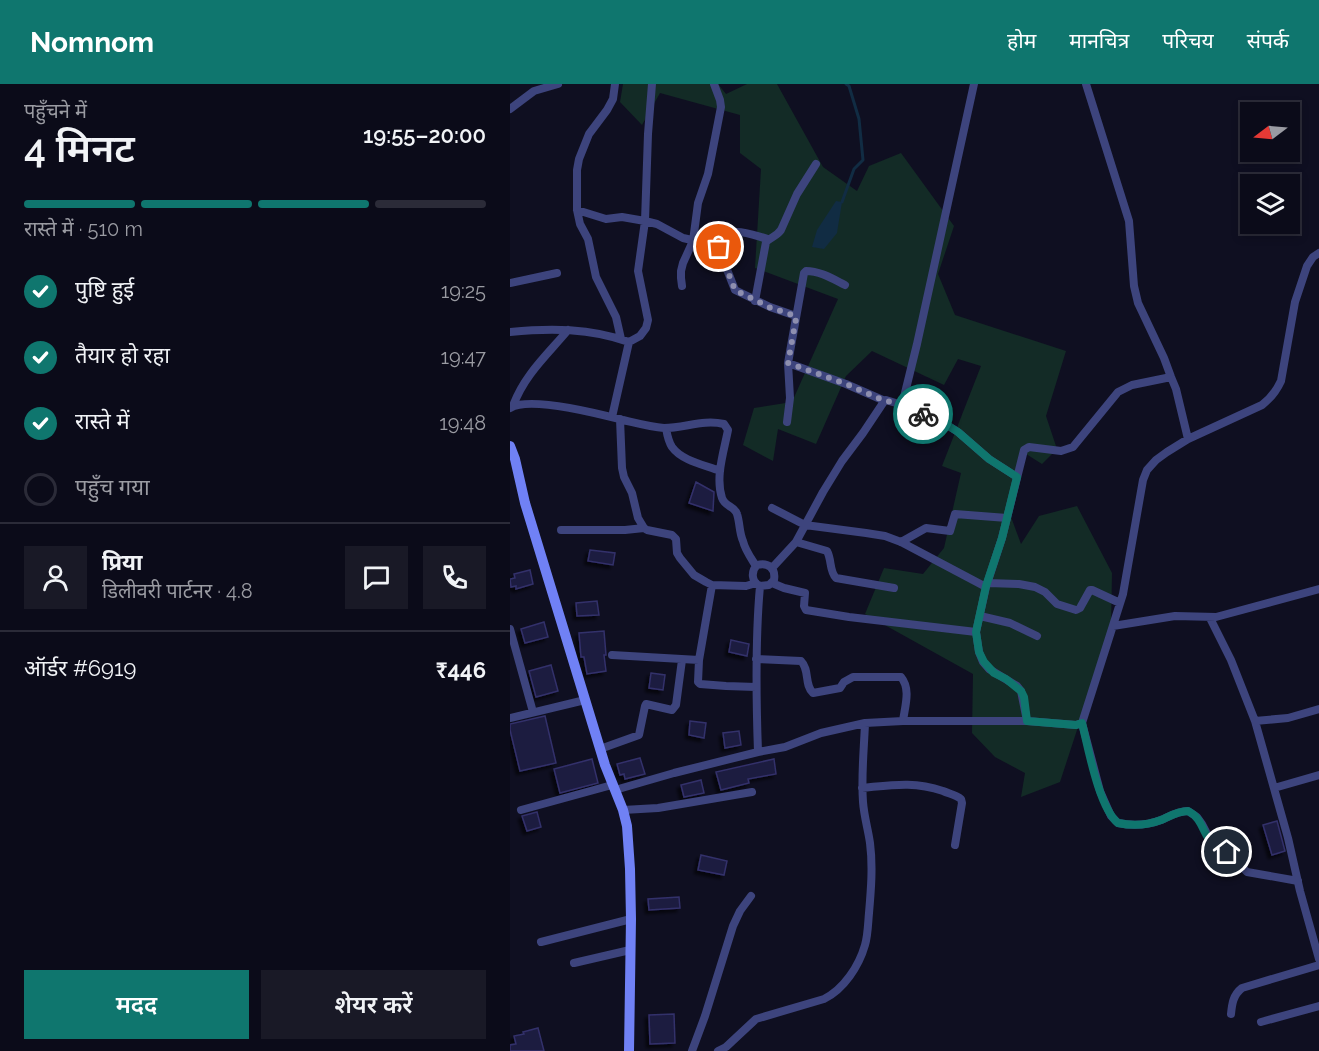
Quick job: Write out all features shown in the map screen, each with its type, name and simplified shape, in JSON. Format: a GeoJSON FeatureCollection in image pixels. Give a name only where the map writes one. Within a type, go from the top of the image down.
{"type":"FeatureCollection","features":[{"type":"Feature","properties":{"kind":"street"},"geometry":{"type":"LineString","coordinates":[[510,109],[534,91],[558,84]]}},
{"type":"Feature","properties":{"kind":"street"},"geometry":{"type":"LineString","coordinates":[[615,84],[613,99],[589,134],[579,159],[577,210],[580,224],[588,239],[596,277],[625,340],[616,418],[624,477],[632,492],[638,519],[644,528]]}},
{"type":"Feature","properties":{"kind":"street"},"geometry":{"type":"LineString","coordinates":[[510,332],[568,330],[625,340],[640,336],[646,328],[648,320],[638,271],[645,221],[652,84]]}},
{"type":"Feature","properties":{"kind":"street"},"geometry":{"type":"LineString","coordinates":[[682,286],[683,263],[693,241],[699,203],[708,174],[721,106],[714,84]]}},
{"type":"Feature","properties":{"kind":"street"},"geometry":{"type":"LineString","coordinates":[[901,403],[917,344],[974,84]]}},
{"type":"Feature","properties":{"kind":"street"},"geometry":{"type":"LineString","coordinates":[[1086,84],[1129,220],[1134,286],[1138,303],[1176,389],[1188,439]]}},
{"type":"Feature","properties":{"kind":"street"},"geometry":{"type":"LineString","coordinates":[[717,246],[720,238],[736,232],[768,239],[775,237],[782,231],[797,194],[816,164]]}},
{"type":"Feature","properties":{"kind":"street"},"geometry":{"type":"LineString","coordinates":[[577,210],[606,219],[627,217],[657,224],[683,238],[717,246],[720,249],[720,262],[726,267],[735,290],[771,308],[796,316]]}},
{"type":"Feature","properties":{"kind":"street"},"geometry":{"type":"LineString","coordinates":[[755,301],[768,239]]}},
{"type":"Feature","properties":{"kind":"street"},"geometry":{"type":"LineString","coordinates":[[1298,881],[1247,872],[1227,852],[1212,843],[1197,817],[1188,811],[1179,812],[1145,825],[1118,823],[1111,816],[1100,791],[1082,723],[1120,603],[1143,480],[1147,470],[1156,460],[1188,439],[1262,405],[1271,398],[1281,381],[1295,302],[1307,266],[1319,253]]}},
{"type":"Feature","properties":{"kind":"street"},"geometry":{"type":"LineString","coordinates":[[787,422],[790,398],[788,363],[804,273],[810,271],[845,285]]}},
{"type":"Feature","properties":{"kind":"street"},"geometry":{"type":"LineString","coordinates":[[510,283],[557,273]]}},
{"type":"Feature","properties":{"kind":"street"},"geometry":{"type":"LineString","coordinates":[[512,407],[529,375],[568,330]]}},
{"type":"Feature","properties":{"kind":"street"},"geometry":{"type":"LineString","coordinates":[[788,363],[885,401],[901,403],[947,425],[989,459],[1017,477]]}},
{"type":"Feature","properties":{"kind":"street"},"geometry":{"type":"LineString","coordinates":[[1027,721],[1021,691],[994,673],[984,662],[979,652],[976,632],[1023,452],[1029,447],[1060,450],[1073,447],[1118,392],[1132,385],[1171,377]]}},
{"type":"Feature","properties":{"kind":"street"},"geometry":{"type":"LineString","coordinates":[[772,568],[796,542],[823,492],[885,401]]}},
{"type":"Feature","properties":{"kind":"street"},"geometry":{"type":"LineString","coordinates":[[512,407],[523,403],[545,405],[666,428],[707,421],[724,424],[728,430],[720,471],[722,498],[726,505],[734,508],[737,513],[743,543],[756,566]]}},
{"type":"Feature","properties":{"kind":"street"},"geometry":{"type":"LineString","coordinates":[[666,428],[672,447],[679,453],[720,471]]}},
{"type":"Feature","properties":{"kind":"street"},"geometry":{"type":"LineString","coordinates":[[510,446],[600,749],[627,826],[631,918],[629,1051]]}},
{"type":"Feature","properties":{"kind":"street"},"geometry":{"type":"LineString","coordinates":[[772,508],[805,525],[885,536],[987,585],[1019,584],[1035,587],[1045,592],[1057,604],[1076,610],[1080,608],[1088,591],[1092,590],[1120,603]]}},
{"type":"Feature","properties":{"kind":"street"},"geometry":{"type":"LineString","coordinates":[[901,542],[926,528],[950,531],[956,514],[1007,518]]}},
{"type":"Feature","properties":{"kind":"street"},"geometry":{"type":"LineString","coordinates":[[561,530],[644,528],[672,535],[677,554],[687,567],[694,575],[712,585],[764,586],[772,583],[805,593],[806,610],[976,632]]}},
{"type":"Feature","properties":{"kind":"street"},"geometry":{"type":"LineString","coordinates":[[796,542],[827,551],[832,573],[836,578],[894,588]]}},
{"type":"Feature","properties":{"kind":"street"},"geometry":{"type":"LineString","coordinates":[[758,752],[756,659],[758,585],[753,579],[756,566],[765,563],[772,568],[774,576],[772,583]]}},
{"type":"Feature","properties":{"kind":"street"},"geometry":{"type":"LineString","coordinates":[[712,585],[697,679],[700,684],[756,687]]}},
{"type":"Feature","properties":{"kind":"street"},"geometry":{"type":"LineString","coordinates":[[1113,626],[1175,616],[1210,618],[1319,589]]}},
{"type":"Feature","properties":{"kind":"street"},"geometry":{"type":"LineString","coordinates":[[980,616],[1010,623],[1037,636]]}},
{"type":"Feature","properties":{"kind":"street"},"geometry":{"type":"LineString","coordinates":[[1210,618],[1231,660],[1255,721],[1319,959]]}},
{"type":"Feature","properties":{"kind":"street"},"geometry":{"type":"LineString","coordinates":[[510,629],[534,712]]}},
{"type":"Feature","properties":{"kind":"street"},"geometry":{"type":"LineString","coordinates":[[612,655],[699,660]]}},
{"type":"Feature","properties":{"kind":"street"},"geometry":{"type":"LineString","coordinates":[[756,659],[801,661],[806,667],[808,688],[813,693],[840,688],[844,681],[853,677],[901,676],[907,688],[903,721]]}},
{"type":"Feature","properties":{"kind":"street"},"geometry":{"type":"LineString","coordinates":[[600,749],[639,735],[646,704],[674,709],[682,660]]}},
{"type":"Feature","properties":{"kind":"street"},"geometry":{"type":"LineString","coordinates":[[510,718],[585,700]]}},
{"type":"Feature","properties":{"kind":"street"},"geometry":{"type":"LineString","coordinates":[[1255,721],[1288,718],[1319,709]]}},
{"type":"Feature","properties":{"kind":"street"},"geometry":{"type":"LineString","coordinates":[[521,810],[785,747],[821,733],[865,723],[1027,721],[1076,725],[1082,723]]}},
{"type":"Feature","properties":{"kind":"street"},"geometry":{"type":"LineString","coordinates":[[718,1051],[726,1047],[756,1019],[832,995],[848,979],[860,958],[867,935],[871,871],[870,843],[864,817],[862,789],[865,723]]}},
{"type":"Feature","properties":{"kind":"street"},"geometry":{"type":"LineString","coordinates":[[1274,788],[1319,775]]}},
{"type":"Feature","properties":{"kind":"street"},"geometry":{"type":"LineString","coordinates":[[862,789],[917,784],[957,796],[962,803],[955,845]]}},
{"type":"Feature","properties":{"kind":"street"},"geometry":{"type":"LineString","coordinates":[[623,810],[658,808],[752,792]]}},
{"type":"Feature","properties":{"kind":"street"},"geometry":{"type":"LineString","coordinates":[[692,1051],[733,926],[751,896]]}},
{"type":"Feature","properties":{"kind":"street"},"geometry":{"type":"LineString","coordinates":[[541,942],[631,918]]}},
{"type":"Feature","properties":{"kind":"street"},"geometry":{"type":"LineString","coordinates":[[574,963],[630,950]]}},
{"type":"Feature","properties":{"kind":"street"},"geometry":{"type":"LineString","coordinates":[[1231,1014],[1232,1001],[1242,988],[1319,964]]}},
{"type":"Feature","properties":{"kind":"street"},"geometry":{"type":"LineString","coordinates":[[1260,1023],[1319,1006]]}},
{"type":"Feature","properties":{"kind":"green space"},"geometry":{"type":"Polygon","coordinates":[[[623,84],[718,84],[726,94],[747,84],[777,84],[823,167],[857,191],[869,166],[901,153],[954,226],[938,274],[955,315],[1066,351],[1046,416],[1057,449],[1042,464],[1023,452],[1011,489],[1011,517],[1021,544],[1039,516],[1077,506],[1112,573],[1111,626],[1060,782],[1021,797],[1025,773],[995,757],[972,733],[973,674],[865,614],[884,568],[923,574],[944,548],[961,473],[942,466],[981,366],[958,359],[944,385],[872,351],[846,376],[816,444],[778,429],[773,461],[743,445],[754,408],[792,402],[838,299],[755,268],[761,169],[740,153],[740,115],[660,93],[642,125],[620,102],[623,84]]]}},
{"type":"Feature","properties":{"kind":"water"},"geometry":{"type":"Polygon","coordinates":[[[836,201],[842,202],[837,233],[824,249],[812,247],[817,230],[836,201]]]}},
{"type":"Feature","properties":{"kind":"building"},"geometry":{"type":"Polygon","coordinates":[[[696,482],[714,492],[713,511],[689,503],[696,482]]]}},
{"type":"Feature","properties":{"kind":"building"},"geometry":{"type":"Polygon","coordinates":[[[590,550],[615,553],[613,565],[588,561],[590,550]]]}},
{"type":"Feature","properties":{"kind":"building"},"geometry":{"type":"Polygon","coordinates":[[[530,570],[533,584],[516,589],[516,586],[511,587],[510,579],[515,578],[514,574],[530,570]]]}},
{"type":"Feature","properties":{"kind":"building"},"geometry":{"type":"Polygon","coordinates":[[[597,601],[599,615],[577,616],[576,603],[597,601]]]}},
{"type":"Feature","properties":{"kind":"building"},"geometry":{"type":"Polygon","coordinates":[[[544,622],[548,637],[525,643],[521,629],[544,622]]]}},
{"type":"Feature","properties":{"kind":"building"},"geometry":{"type":"Polygon","coordinates":[[[604,631],[606,671],[587,674],[584,657],[581,657],[579,633],[604,631]]]}},
{"type":"Feature","properties":{"kind":"building"},"geometry":{"type":"Polygon","coordinates":[[[731,640],[749,644],[747,656],[729,652],[731,640]]]}},
{"type":"Feature","properties":{"kind":"building"},"geometry":{"type":"Polygon","coordinates":[[[551,665],[558,691],[536,697],[529,671],[551,665]]]}},
{"type":"Feature","properties":{"kind":"building"},"geometry":{"type":"Polygon","coordinates":[[[651,673],[665,675],[663,690],[649,688],[651,673]]]}},
{"type":"Feature","properties":{"kind":"building"},"geometry":{"type":"Polygon","coordinates":[[[545,716],[556,763],[520,771],[510,724],[545,716]]]}},
{"type":"Feature","properties":{"kind":"building"},"geometry":{"type":"Polygon","coordinates":[[[690,721],[706,723],[704,738],[689,735],[690,721]]]}},
{"type":"Feature","properties":{"kind":"building"},"geometry":{"type":"Polygon","coordinates":[[[739,731],[741,745],[725,748],[723,733],[739,731]]]}},
{"type":"Feature","properties":{"kind":"building"},"geometry":{"type":"Polygon","coordinates":[[[640,758],[645,774],[625,779],[624,774],[620,775],[617,764],[640,758]]]}},
{"type":"Feature","properties":{"kind":"building"},"geometry":{"type":"Polygon","coordinates":[[[592,759],[598,783],[560,793],[554,769],[592,759]]]}},
{"type":"Feature","properties":{"kind":"building"},"geometry":{"type":"Polygon","coordinates":[[[774,759],[776,774],[748,779],[749,783],[721,790],[716,772],[774,759]]]}},
{"type":"Feature","properties":{"kind":"building"},"geometry":{"type":"Polygon","coordinates":[[[701,780],[704,793],[684,797],[681,785],[701,780]]]}},
{"type":"Feature","properties":{"kind":"building"},"geometry":{"type":"Polygon","coordinates":[[[537,812],[541,827],[527,831],[522,816],[537,812]]]}},
{"type":"Feature","properties":{"kind":"building"},"geometry":{"type":"Polygon","coordinates":[[[1277,821],[1285,851],[1272,855],[1263,825],[1277,821]]]}},
{"type":"Feature","properties":{"kind":"building"},"geometry":{"type":"Polygon","coordinates":[[[701,855],[727,861],[724,875],[698,870],[701,855]]]}},
{"type":"Feature","properties":{"kind":"building"},"geometry":{"type":"Polygon","coordinates":[[[679,897],[680,908],[649,910],[648,899],[679,897]]]}},
{"type":"Feature","properties":{"kind":"building"},"geometry":{"type":"Polygon","coordinates":[[[674,1014],[675,1043],[650,1044],[649,1015],[674,1014]]]}},
{"type":"Feature","properties":{"kind":"building"},"geometry":{"type":"Polygon","coordinates":[[[538,1028],[544,1051],[510,1051],[510,1045],[516,1044],[514,1036],[538,1028]]]}},
{"type":"Feature","properties":{"kind":"waterway"},"geometry":{"type":"LineString","coordinates":[[842,202],[854,169],[863,160],[859,119],[849,86],[846,84]]}},
{"type":"Feature","properties":{"kind":"way so far"},"geometry":{"type":"LineString","coordinates":[[719,247],[720,262],[726,267],[732,286],[738,293],[796,316],[788,363],[885,401],[901,403],[923,414]]}},
{"type":"Feature","properties":{"kind":"route"},"geometry":{"type":"LineString","coordinates":[[923,414],[958,432],[989,459],[1017,477],[1002,538],[986,586],[976,632],[979,652],[984,662],[994,673],[1017,686],[1021,691],[1027,721],[1076,725],[1082,723],[1095,777],[1114,820],[1122,824],[1145,825],[1179,812],[1188,811],[1197,817],[1212,843],[1227,852]]}}]}
